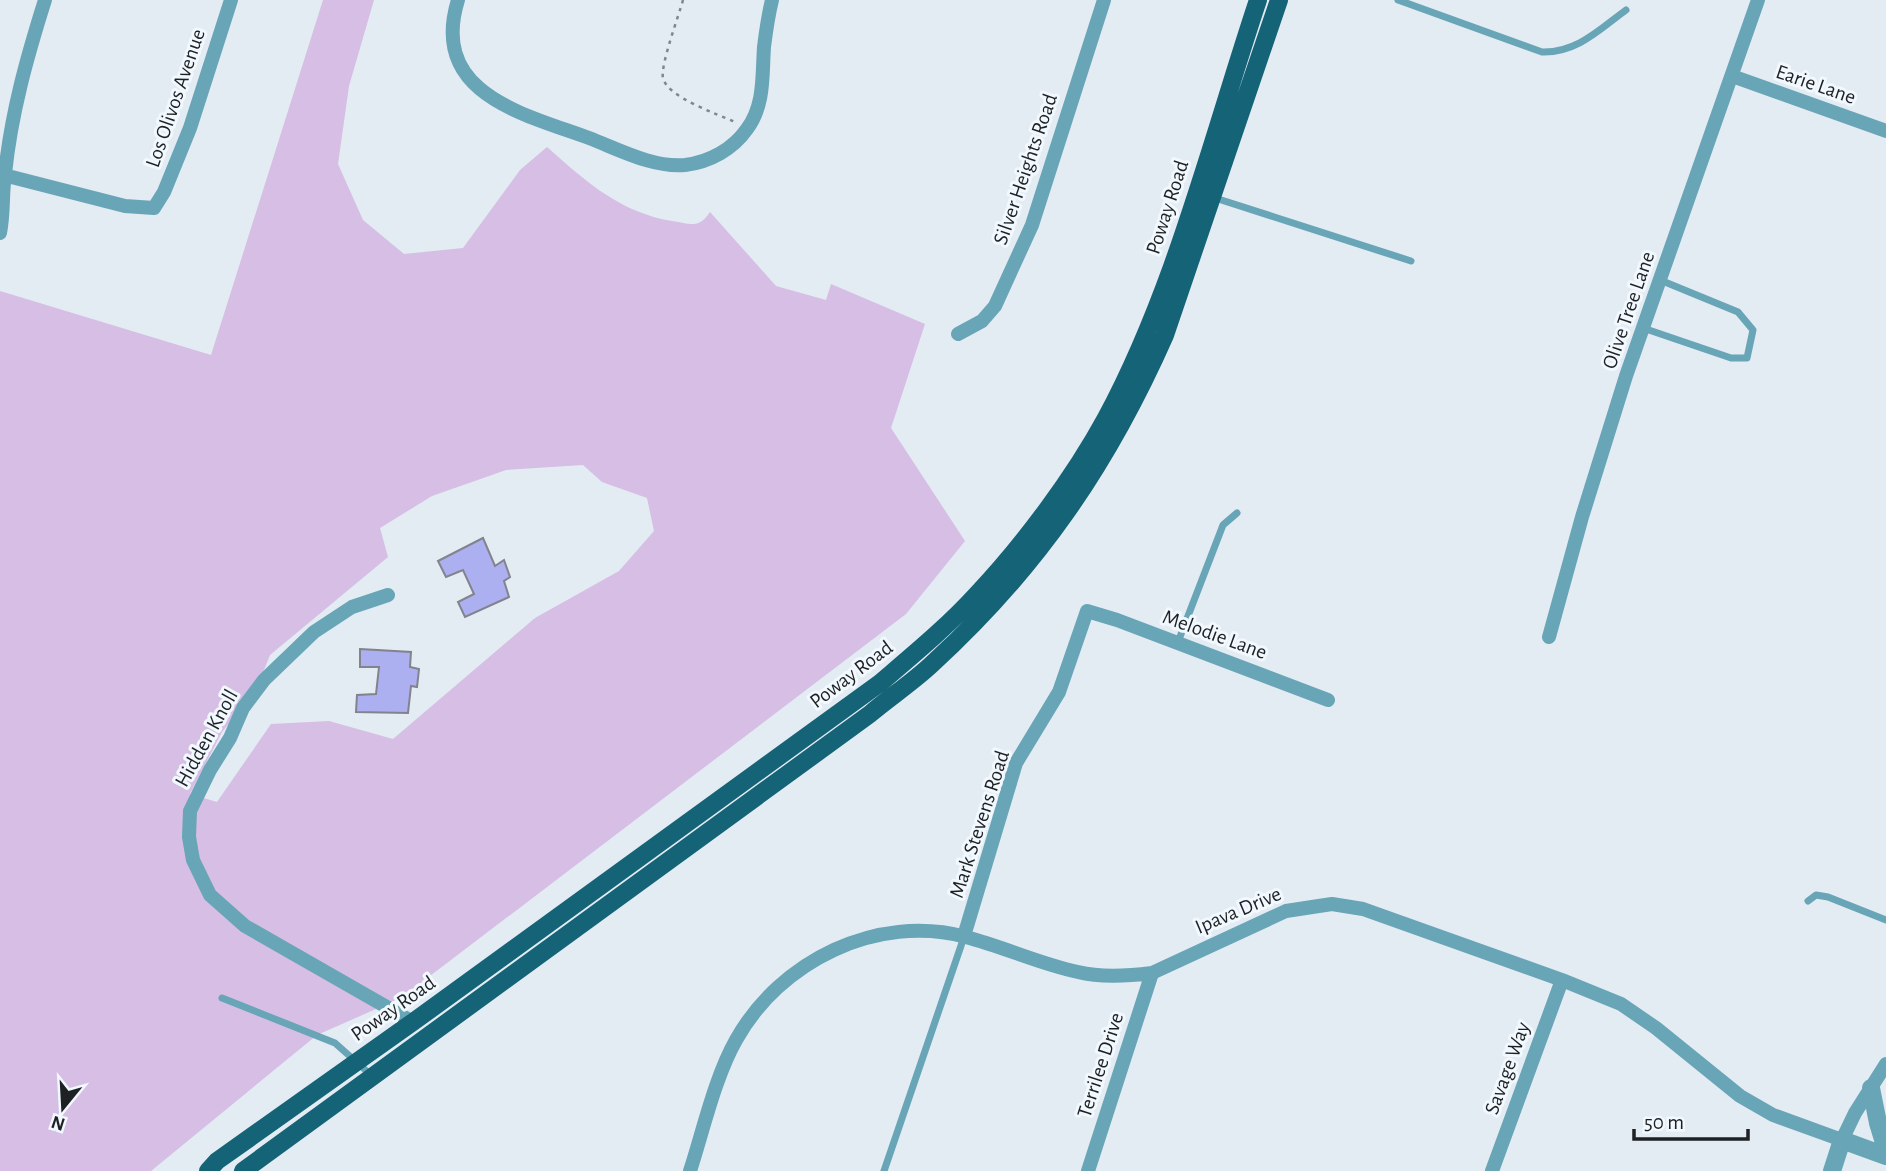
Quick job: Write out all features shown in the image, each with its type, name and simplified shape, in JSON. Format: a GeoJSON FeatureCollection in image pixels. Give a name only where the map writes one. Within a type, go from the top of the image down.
{"type":"FeatureCollection","features":[{"type":"Feature","properties":{"kind":"main road","name":"Poway Road"},"geometry":{"type":"LineString","coordinates":[[208,1171],[217,1161],[413,1022],[880,682],[932,639],[979,593],[1044,511],[1104,420],[1127,376],[1153,315],[1258,0]]}},
{"type":"Feature","properties":{"kind":"main road","name":"Poway Road"},"geometry":{"type":"LineString","coordinates":[[243,1171],[870,714],[931,666],[1027,566],[1074,502],[1111,445],[1142,388],[1165,335],[1279,0]]}},
{"type":"Feature","properties":{"kind":"street"},"geometry":{"type":"LineString","coordinates":[[0,233],[2,175],[19,88],[45,0]]}},
{"type":"Feature","properties":{"kind":"street","name":"Los Olivos Avenue"},"geometry":{"type":"LineString","coordinates":[[2,175],[125,206],[154,208],[164,192],[190,128],[231,0]]}},
{"type":"Feature","properties":{"kind":"street"},"geometry":{"type":"LineString","coordinates":[[458,0],[453,26],[457,53],[468,77],[485,95],[509,108],[649,160],[674,165],[708,159],[728,148],[748,128],[762,91],[765,36],[772,0]]}},
{"type":"Feature","properties":{"kind":"street","name":"Silver Heights Road"},"geometry":{"type":"LineString","coordinates":[[958,334],[982,321],[995,306],[1032,225],[1104,0]]}},
{"type":"Feature","properties":{"kind":"street","name":"Olive Tree Lane"},"geometry":{"type":"LineString","coordinates":[[1549,637],[1608,431],[1758,0]]}},
{"type":"Feature","properties":{"kind":"street","name":"Earie Lane"},"geometry":{"type":"LineString","coordinates":[[1732,76],[1886,131]]}},
{"type":"Feature","properties":{"kind":"street","name":"Hidden Knoll"},"geometry":{"type":"LineString","coordinates":[[388,595],[352,607],[314,632],[264,680],[243,708],[230,738],[190,811],[189,837],[193,860],[210,895],[245,926],[413,1022]]}},
{"type":"Feature","properties":{"kind":"street","name":"Melodie Lane"},"geometry":{"type":"LineString","coordinates":[[1087,611],[1178,642],[1328,700]]}},
{"type":"Feature","properties":{"kind":"street","name":"Mark Stevens Road"},"geometry":{"type":"LineString","coordinates":[[964,936],[1016,763],[1059,692],[1087,611]]}},
{"type":"Feature","properties":{"kind":"street","name":"Ipava Drive"},"geometry":{"type":"LineString","coordinates":[[690,1171],[724,1067],[736,1040],[772,993],[794,973],[819,956],[858,940],[911,931],[964,936],[1077,972],[1131,976],[1152,973],[1286,911],[1332,904],[1363,909],[1603,996],[1637,1014],[1724,1085],[1757,1107],[1886,1156]]}},
{"type":"Feature","properties":{"kind":"street","name":"Terrilee Drive"},"geometry":{"type":"LineString","coordinates":[[1087,1171],[1152,973]]}},
{"type":"Feature","properties":{"kind":"street","name":"Savage Way"},"geometry":{"type":"LineString","coordinates":[[1492,1171],[1562,980]]}},
{"type":"Feature","properties":{"kind":"street"},"geometry":{"type":"LineString","coordinates":[[1832,1171],[1842,1140],[1886,1064]]}},
{"type":"Feature","properties":{"kind":"street"},"geometry":{"type":"LineString","coordinates":[[1871,1088],[1886,1149]]}},
{"type":"Feature","properties":{"kind":"lane"},"geometry":{"type":"LineString","coordinates":[[1398,0],[1542,52],[1559,52],[1579,44],[1626,10]]}},
{"type":"Feature","properties":{"kind":"lane"},"geometry":{"type":"LineString","coordinates":[[1196,191],[1411,261]]}},
{"type":"Feature","properties":{"kind":"lane"},"geometry":{"type":"LineString","coordinates":[[1643,328],[1731,358],[1746,358],[1753,330],[1738,312],[1660,280]]}},
{"type":"Feature","properties":{"kind":"lane"},"geometry":{"type":"LineString","coordinates":[[1178,642],[1223,525],[1237,513]]}},
{"type":"Feature","properties":{"kind":"lane"},"geometry":{"type":"LineString","coordinates":[[1808,901],[1816,895],[1828,897],[1886,920]]}},
{"type":"Feature","properties":{"kind":"lane"},"geometry":{"type":"LineString","coordinates":[[884,1171],[964,936]]}},
{"type":"Feature","properties":{"kind":"lane"},"geometry":{"type":"LineString","coordinates":[[222,998],[335,1042],[373,1077]]}},
{"type":"Feature","properties":{"kind":"path"},"geometry":{"type":"LineString","coordinates":[[683,0],[664,65],[663,78],[667,87],[681,97],[748,128]]}},
{"type":"Feature","properties":{"kind":"shaded area"},"geometry":{"type":"Polygon","coordinates":[[[323,0],[374,0],[349,86],[338,164],[363,220],[404,254],[463,248],[520,170],[547,147],[605,194],[636,211],[689,224],[702,221],[710,212],[776,286],[826,300],[831,284],[925,324],[891,428],[965,541],[906,614],[401,998],[317,1035],[151,1171],[0,1171],[0,291],[211,355],[323,0]],[[583,465],[506,470],[432,496],[380,528],[388,557],[270,655],[255,692],[222,732],[190,794],[217,802],[271,724],[329,721],[393,739],[535,618],[619,571],[654,531],[647,498],[602,482],[583,465]]]}},
{"type":"Feature","properties":{"kind":"building"},"geometry":{"type":"Polygon","coordinates":[[[483,538],[495,566],[504,560],[510,577],[504,581],[509,597],[465,617],[458,602],[474,594],[463,570],[446,577],[438,561],[483,538]]]}},
{"type":"Feature","properties":{"kind":"building"},"geometry":{"type":"Polygon","coordinates":[[[360,649],[411,652],[410,667],[419,669],[417,687],[411,686],[408,713],[356,712],[357,695],[376,694],[379,667],[360,667],[360,649]]]}}]}
